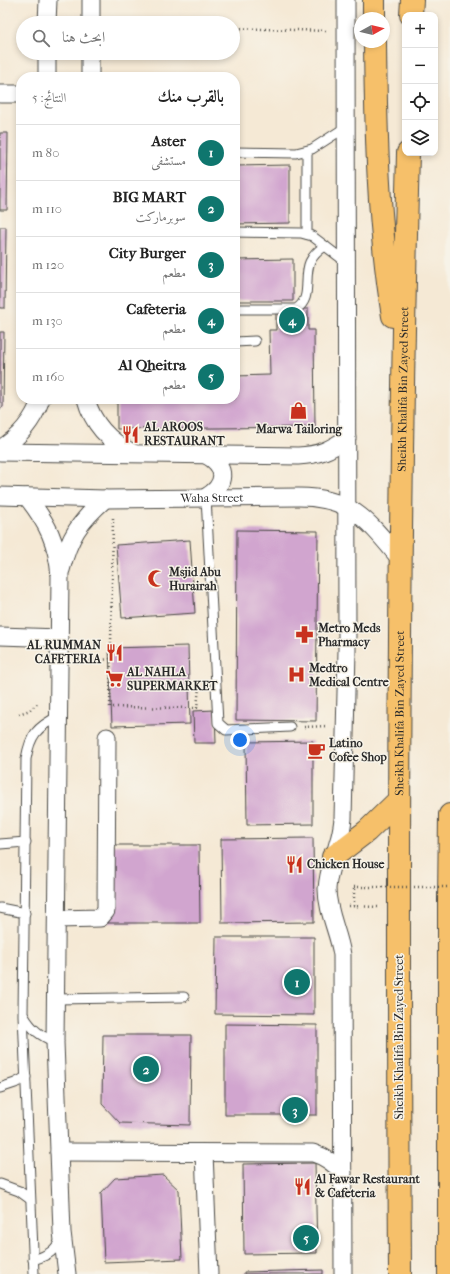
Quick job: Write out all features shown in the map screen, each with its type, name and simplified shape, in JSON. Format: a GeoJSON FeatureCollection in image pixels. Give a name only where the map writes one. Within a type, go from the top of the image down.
{"type":"FeatureCollection","features":[{"type":"Feature","properties":{"kind":"main road"},"geometry":{"type":"LineString","coordinates":[[374,0],[374,12]]}},
{"type":"Feature","properties":{"kind":"main road"},"geometry":{"type":"LineString","coordinates":[[411,12],[412,0]]}},
{"type":"Feature","properties":{"kind":"main road"},"geometry":{"type":"LineString","coordinates":[[375,48],[376,127],[379,190],[391,306],[402,374]]}},
{"type":"Feature","properties":{"kind":"main road","name":"Sheikh Khalifa Bin Zayed Street"},"geometry":{"type":"LineString","coordinates":[[400,1274],[399,800],[402,374],[408,156]]}},
{"type":"Feature","properties":{"kind":"main road"},"geometry":{"type":"LineString","coordinates":[[333,857],[367,831],[399,800]]}},
{"type":"Feature","properties":{"kind":"main road"},"geometry":{"type":"LineString","coordinates":[[450,815],[448,901],[450,1274]]}},
{"type":"Feature","properties":{"kind":"street"},"geometry":{"type":"LineString","coordinates":[[47,16],[48,0]]}},
{"type":"Feature","properties":{"kind":"street"},"geometry":{"type":"LineString","coordinates":[[91,0],[91,16]]}},
{"type":"Feature","properties":{"kind":"street"},"geometry":{"type":"LineString","coordinates":[[343,1274],[342,955],[329,904],[328,889],[329,873],[338,845],[343,819],[347,650],[346,0]]}},
{"type":"Feature","properties":{"kind":"street"},"geometry":{"type":"LineString","coordinates":[[47,60],[47,72]]}},
{"type":"Feature","properties":{"kind":"street"},"geometry":{"type":"LineString","coordinates":[[90,60],[90,72]]}},
{"type":"Feature","properties":{"kind":"street"},"geometry":{"type":"LineString","coordinates":[[0,94],[16,94]]}},
{"type":"Feature","properties":{"kind":"street"},"geometry":{"type":"LineString","coordinates":[[0,450],[12,442],[26,428],[37,412],[39,404]]}},
{"type":"Feature","properties":{"kind":"street"},"geometry":{"type":"LineString","coordinates":[[87,404],[96,423],[107,436],[121,447],[137,454]]}},
{"type":"Feature","properties":{"kind":"street"},"geometry":{"type":"LineString","coordinates":[[0,450],[137,454],[311,456],[322,453],[347,438]]}},
{"type":"Feature","properties":{"kind":"street"},"geometry":{"type":"LineString","coordinates":[[206,455],[214,459],[220,467],[222,476],[220,485],[206,498]]}},
{"type":"Feature","properties":{"kind":"street","name":"Waha Street"},"geometry":{"type":"LineString","coordinates":[[0,496],[105,499],[312,497],[330,500],[347,507],[362,516],[401,560]]}},
{"type":"Feature","properties":{"kind":"street"},"geometry":{"type":"LineString","coordinates":[[27,497],[37,510],[49,531],[58,559],[60,576],[55,1042],[62,1232],[67,1274]]}},
{"type":"Feature","properties":{"kind":"street"},"geometry":{"type":"LineString","coordinates":[[60,576],[65,554],[74,533],[87,515],[105,499]]}},
{"type":"Feature","properties":{"kind":"street"},"geometry":{"type":"LineString","coordinates":[[0,636],[60,638]]}},
{"type":"Feature","properties":{"kind":"street"},"geometry":{"type":"LineString","coordinates":[[56,919],[100,918],[106,911],[106,737]]}},
{"type":"Feature","properties":{"kind":"street"},"geometry":{"type":"LineString","coordinates":[[59,1152],[313,1153],[324,1157],[343,1173]]}},
{"type":"Feature","properties":{"kind":"street"},"geometry":{"type":"LineString","coordinates":[[204,1153],[209,1274]]}},
{"type":"Feature","properties":{"kind":"lane"},"geometry":{"type":"LineString","coordinates":[[240,152],[296,153],[307,151],[346,127]]}},
{"type":"Feature","properties":{"kind":"lane"},"geometry":{"type":"LineString","coordinates":[[307,151],[307,234]]}},
{"type":"Feature","properties":{"kind":"lane"},"geometry":{"type":"LineString","coordinates":[[240,232],[307,234],[346,262]]}},
{"type":"Feature","properties":{"kind":"lane"},"geometry":{"type":"LineString","coordinates":[[240,309],[296,309],[301,306],[305,300],[310,262],[325,246]]}},
{"type":"Feature","properties":{"kind":"lane"},"geometry":{"type":"LineString","coordinates":[[240,342],[256,341]]}},
{"type":"Feature","properties":{"kind":"lane"},"geometry":{"type":"LineString","coordinates":[[206,498],[218,724],[226,730],[290,727]]}},
{"type":"Feature","properties":{"kind":"lane"},"geometry":{"type":"LineString","coordinates":[[34,1274],[24,1015],[26,760],[29,746],[35,733],[45,723],[59,716]]}},
{"type":"Feature","properties":{"kind":"lane"},"geometry":{"type":"LineString","coordinates":[[0,844],[26,842]]}},
{"type":"Feature","properties":{"kind":"lane"},"geometry":{"type":"LineString","coordinates":[[0,908],[25,913]]}},
{"type":"Feature","properties":{"kind":"lane"},"geometry":{"type":"LineString","coordinates":[[56,999],[184,997]]}},
{"type":"Feature","properties":{"kind":"lane"},"geometry":{"type":"LineString","coordinates":[[24,1015],[34,1030],[41,1036],[55,1042]]}},
{"type":"Feature","properties":{"kind":"lane"},"geometry":{"type":"LineString","coordinates":[[0,1088],[15,1083],[26,1077]]}},
{"type":"Feature","properties":{"kind":"lane"},"geometry":{"type":"LineString","coordinates":[[0,1184],[19,1191],[30,1199]]}},
{"type":"Feature","properties":{"kind":"lane"},"geometry":{"type":"LineString","coordinates":[[33,1260],[44,1257],[53,1251],[59,1242],[62,1232]]}},
{"type":"Feature","properties":{"kind":"path"},"geometry":{"type":"LineString","coordinates":[[240,28],[346,32]]}},
{"type":"Feature","properties":{"kind":"path"},"geometry":{"type":"LineString","coordinates":[[113,517],[110,707],[197,708],[201,674],[215,673]]}},
{"type":"Feature","properties":{"kind":"path"},"geometry":{"type":"LineString","coordinates":[[290,727],[345,726]]}},
{"type":"Feature","properties":{"kind":"path"},"geometry":{"type":"LineString","coordinates":[[354,906],[354,887],[450,887]]}},
{"type":"Feature","properties":{"kind":"building"},"geometry":{"type":"Polygon","coordinates":[[[0,133],[8,133],[7,210],[0,210],[0,133]]]}},
{"type":"Feature","properties":{"kind":"building"},"geometry":{"type":"Polygon","coordinates":[[[290,165],[290,223],[240,224],[240,166],[290,165]]]}},
{"type":"Feature","properties":{"kind":"building"},"geometry":{"type":"Polygon","coordinates":[[[0,227],[6,227],[5,308],[0,308],[0,227]]]}},
{"type":"Feature","properties":{"kind":"building"},"geometry":{"type":"Polygon","coordinates":[[[293,259],[293,301],[240,301],[240,260],[293,259]]]}},
{"type":"Feature","properties":{"kind":"building"},"geometry":{"type":"Polygon","coordinates":[[[276,309],[308,309],[308,330],[314,330],[315,427],[117,429],[117,404],[240,404],[240,376],[270,375],[269,330],[276,330],[276,309]]]}},
{"type":"Feature","properties":{"kind":"building"},"geometry":{"type":"Polygon","coordinates":[[[0,332],[4,332],[3,407],[0,409],[0,332]]]}},
{"type":"Feature","properties":{"kind":"building"},"geometry":{"type":"Polygon","coordinates":[[[237,530],[318,531],[316,721],[236,720],[237,530]]]}},
{"type":"Feature","properties":{"kind":"building","name":"Msjid Abu Hurairah"},"geometry":{"type":"Polygon","coordinates":[[[190,540],[195,613],[122,618],[116,545],[190,540]]]}},
{"type":"Feature","properties":{"kind":"building"},"geometry":{"type":"Polygon","coordinates":[[[188,646],[190,724],[112,726],[109,648],[188,646]]]}},
{"type":"Feature","properties":{"kind":"building"},"geometry":{"type":"Polygon","coordinates":[[[215,710],[216,743],[194,743],[193,711],[215,710]]]}},
{"type":"Feature","properties":{"kind":"building"},"geometry":{"type":"Polygon","coordinates":[[[313,741],[313,824],[247,825],[246,742],[313,741]]]}},
{"type":"Feature","properties":{"kind":"building"},"geometry":{"type":"Polygon","coordinates":[[[313,838],[314,922],[222,923],[221,839],[313,838]]]}},
{"type":"Feature","properties":{"kind":"building"},"geometry":{"type":"Polygon","coordinates":[[[108,845],[199,845],[200,923],[108,923],[108,845]]]}},
{"type":"Feature","properties":{"kind":"building"},"geometry":{"type":"Polygon","coordinates":[[[216,937],[314,937],[314,1015],[215,1014],[216,937]]]}},
{"type":"Feature","properties":{"kind":"building"},"geometry":{"type":"Polygon","coordinates":[[[225,1024],[317,1025],[317,1115],[225,1115],[225,1024]]]}},
{"type":"Feature","properties":{"kind":"building"},"geometry":{"type":"Polygon","coordinates":[[[103,1035],[191,1035],[190,1125],[120,1123],[102,1104],[103,1035]]]}},
{"type":"Feature","properties":{"kind":"building"},"geometry":{"type":"Polygon","coordinates":[[[315,1163],[317,1253],[244,1254],[243,1164],[315,1163]]]}},
{"type":"Feature","properties":{"kind":"building"},"geometry":{"type":"Polygon","coordinates":[[[163,1175],[179,1190],[182,1259],[104,1262],[101,1193],[115,1178],[163,1175]]]}},
{"type":"Feature","properties":{"kind":"building"},"geometry":{"type":"Polygon","coordinates":[[[323,1270],[323,1274],[244,1274],[244,1272],[323,1270]]]}},
{"type":"Feature","properties":{"kind":"place","name":"Cafeteria"},"geometry":{"type":"Point","coordinates":[292,320]}},
{"type":"Feature","properties":{"kind":"place","name":"Marwa Tailoring"},"geometry":{"type":"Point","coordinates":[299,410]}},
{"type":"Feature","properties":{"kind":"place","name":"AL AROOS RESTAURANT"},"geometry":{"type":"Point","coordinates":[131,434]}},
{"type":"Feature","properties":{"kind":"place","name":"Msjid Abu Hurairah"},"geometry":{"type":"Point","coordinates":[156,579]}},
{"type":"Feature","properties":{"kind":"place","name":"Metro Meds Pharmacy"},"geometry":{"type":"Point","coordinates":[305,635]}},
{"type":"Feature","properties":{"kind":"place","name":"AL RUMMAN CAFETERIA"},"geometry":{"type":"Point","coordinates":[114,652]}},
{"type":"Feature","properties":{"kind":"place","name":"Medtro Medical Centre"},"geometry":{"type":"Point","coordinates":[296,675]}},
{"type":"Feature","properties":{"kind":"place","name":"AL NAHLA SUPERMARKET"},"geometry":{"type":"Point","coordinates":[114,679]}},
{"type":"Feature","properties":{"kind":"place","name":"Latino Cofee Shop"},"geometry":{"type":"Point","coordinates":[316,750]}},
{"type":"Feature","properties":{"kind":"place","name":"Chicken House"},"geometry":{"type":"Point","coordinates":[294,864]}},
{"type":"Feature","properties":{"kind":"place","name":"Aster"},"geometry":{"type":"Point","coordinates":[297,982]}},
{"type":"Feature","properties":{"kind":"place","name":"BIG MART"},"geometry":{"type":"Point","coordinates":[146,1069]}},
{"type":"Feature","properties":{"kind":"place","name":"City Burger"},"geometry":{"type":"Point","coordinates":[295,1110]}},
{"type":"Feature","properties":{"kind":"place","name":"Al Fawar Restaurant & Cafeteria"},"geometry":{"type":"Point","coordinates":[302,1186]}},
{"type":"Feature","properties":{"kind":"place","name":"Al Qheitra"},"geometry":{"type":"Point","coordinates":[306,1238]}}]}
